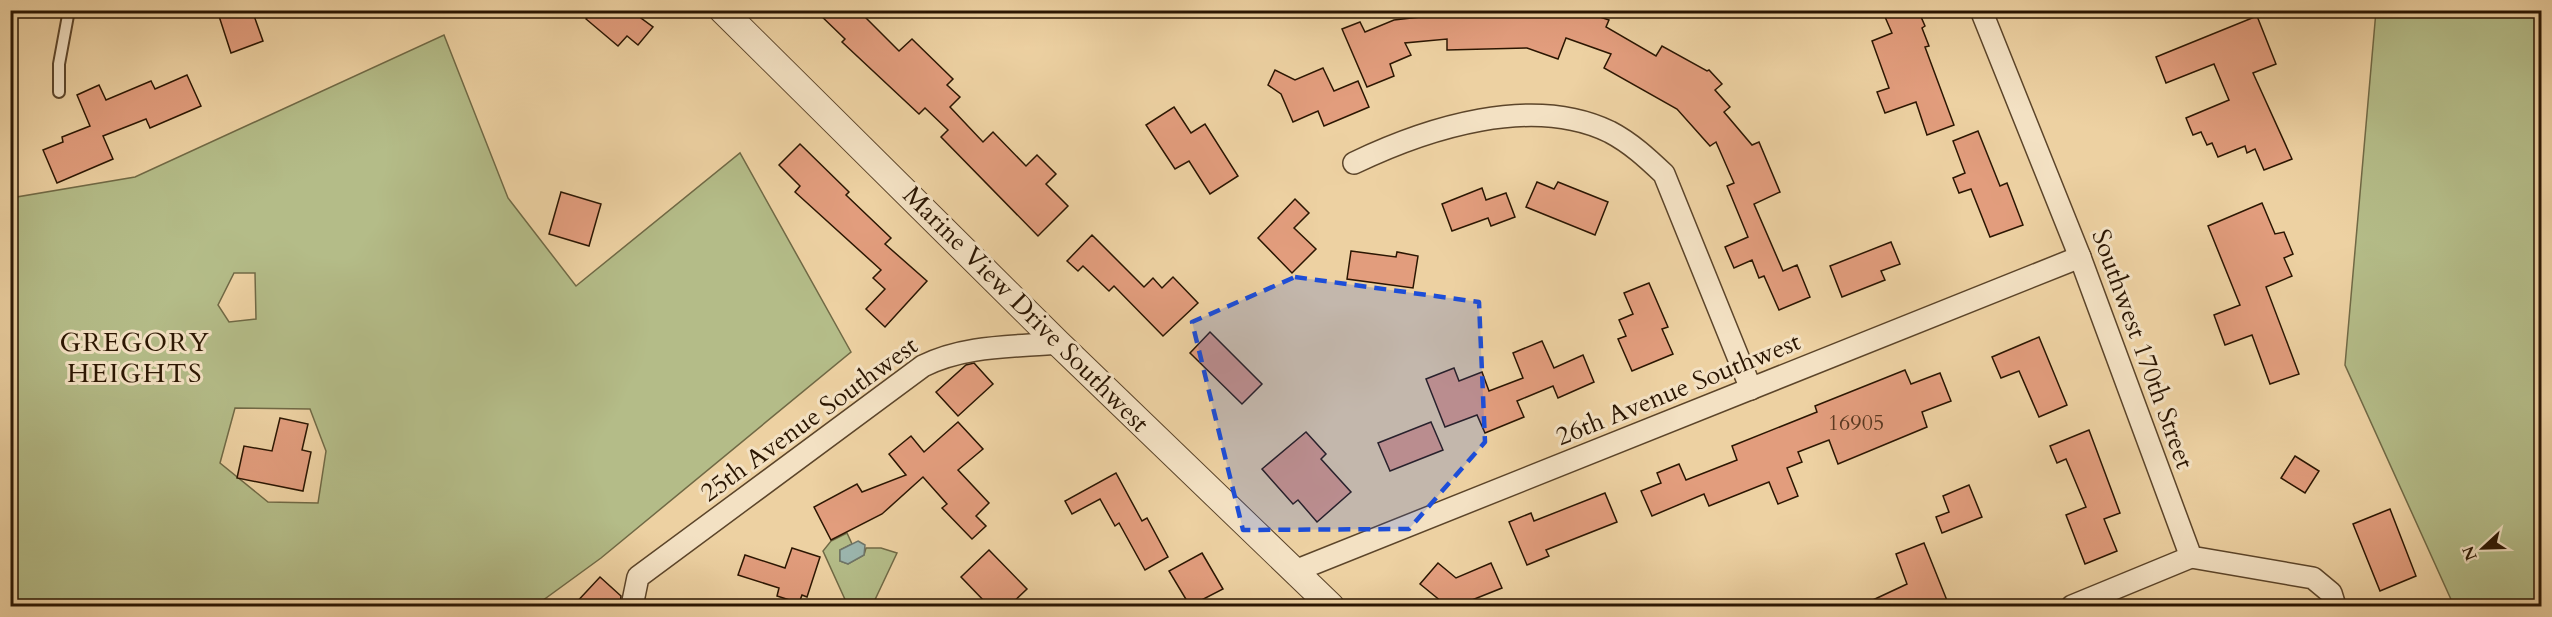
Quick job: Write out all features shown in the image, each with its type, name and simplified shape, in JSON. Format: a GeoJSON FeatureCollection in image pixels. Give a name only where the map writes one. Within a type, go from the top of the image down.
{"type":"FeatureCollection","features":[{"type":"Feature","properties":{"kind":"street","name":"Marine View Drive Southwest"},"geometry":{"type":"LineString","coordinates":[[722,10],[1059,344],[1331,606]]}},
{"type":"Feature","properties":{"kind":"street","name":"Southwest 170th Street"},"geometry":{"type":"LineString","coordinates":[[1981,10],[2080,256],[2191,557]]}},
{"type":"Feature","properties":{"kind":"street"},"geometry":{"type":"LineString","coordinates":[[1354,163],[1415,137],[1491,118],[1574,120],[1610,132],[1642,153],[1664,174],[1751,389]]}},
{"type":"Feature","properties":{"kind":"street","name":"26th Avenue Southwest"},"geometry":{"type":"LineString","coordinates":[[1295,571],[2080,256]]}},
{"type":"Feature","properties":{"kind":"street","name":"25th Avenue Southwest"},"geometry":{"type":"LineString","coordinates":[[632,606],[638,577],[923,366],[944,356],[965,350],[1059,344]]}},
{"type":"Feature","properties":{"kind":"street"},"geometry":{"type":"LineString","coordinates":[[2072,606],[2191,557],[2313,578],[2331,593],[2335,606]]}},
{"type":"Feature","properties":{"kind":"lane"},"geometry":{"type":"LineString","coordinates":[[59,92],[59,64],[69,10]]}},
{"type":"Feature","properties":{"kind":"highlighted area"},"geometry":{"type":"Polygon","coordinates":[[[1295,277],[1479,302],[1485,442],[1409,529],[1243,530],[1192,322],[1295,277]]]}},
{"type":"Feature","properties":{"kind":"green space"},"geometry":{"type":"Polygon","coordinates":[[[2376,11],[2541,11],[2541,606],[2454,606],[2345,365],[2376,11]]]}},
{"type":"Feature","properties":{"kind":"green space"},"geometry":{"type":"Polygon","coordinates":[[[444,35],[508,198],[576,286],[740,153],[851,352],[601,558],[535,606],[11,606],[11,198],[135,177],[444,35]],[[234,273],[218,305],[229,322],[256,319],[255,273],[234,273]],[[235,408],[220,463],[268,502],[318,503],[326,451],[310,409],[235,408]]]}},
{"type":"Feature","properties":{"kind":"green space"},"geometry":{"type":"Polygon","coordinates":[[[847,533],[852,544],[840,550],[840,561],[848,564],[864,555],[866,548],[881,548],[897,553],[872,606],[848,606],[823,551],[831,541],[847,533]]]}},
{"type":"Feature","properties":{"kind":"water"},"geometry":{"type":"Polygon","coordinates":[[[858,541],[865,545],[864,555],[848,564],[840,561],[840,550],[858,541]]]}},
{"type":"Feature","properties":{"kind":"building"},"geometry":{"type":"Polygon","coordinates":[[[217,10],[252,10],[263,41],[231,53],[217,10]]]}},
{"type":"Feature","properties":{"kind":"building"},"geometry":{"type":"Polygon","coordinates":[[[593,10],[647,10],[641,18],[653,27],[638,45],[627,36],[618,46],[586,19],[593,10]]]}},
{"type":"Feature","properties":{"kind":"building"},"geometry":{"type":"Polygon","coordinates":[[[815,10],[858,10],[899,51],[912,39],[953,79],[947,85],[960,97],[950,107],[983,142],[993,132],[1026,166],[1037,155],[1056,174],[1046,184],[1068,206],[1038,236],[941,137],[948,130],[925,108],[919,114],[842,42],[845,39],[815,10]]]}},
{"type":"Feature","properties":{"kind":"building"},"geometry":{"type":"Polygon","coordinates":[[[1446,10],[1473,10],[1473,16],[1505,15],[1505,10],[1579,10],[1609,20],[1606,27],[1656,56],[1662,46],[1707,71],[1709,70],[1722,84],[1715,90],[1730,107],[1724,112],[1752,145],[1759,142],[1780,192],[1754,204],[1783,271],[1797,265],[1810,297],[1779,310],[1764,276],[1759,278],[1752,260],[1734,268],[1725,247],[1748,237],[1727,186],[1734,183],[1716,142],[1710,146],[1677,109],[1604,68],[1611,54],[1566,38],[1558,59],[1527,48],[1447,50],[1447,39],[1405,43],[1411,55],[1390,64],[1394,76],[1367,87],[1342,29],[1360,22],[1365,32],[1394,20],[1446,14],[1446,10]]]}},
{"type":"Feature","properties":{"kind":"building"},"geometry":{"type":"Polygon","coordinates":[[[1882,10],[1918,10],[1925,26],[1922,28],[1929,46],[1925,47],[1954,125],[1927,135],[1916,102],[1885,113],[1877,92],[1889,88],[1872,41],[1892,33],[1882,10]]]}},
{"type":"Feature","properties":{"kind":"building"},"geometry":{"type":"Polygon","coordinates":[[[2257,16],[2276,64],[2253,73],[2292,159],[2264,170],[2255,149],[2247,153],[2245,146],[2218,157],[2212,143],[2207,145],[2201,132],[2193,135],[2186,118],[2229,100],[2214,64],[2166,83],[2156,57],[2257,16]]]}},
{"type":"Feature","properties":{"kind":"building"},"geometry":{"type":"Polygon","coordinates":[[[1323,68],[1334,91],[1358,81],[1369,107],[1324,126],[1318,111],[1293,122],[1281,94],[1268,85],[1275,70],[1295,80],[1323,68]]]}},
{"type":"Feature","properties":{"kind":"building"},"geometry":{"type":"Polygon","coordinates":[[[187,75],[201,106],[150,128],[146,119],[103,136],[113,159],[57,183],[43,150],[63,142],[62,137],[90,126],[77,95],[99,85],[106,100],[151,81],[155,89],[187,75]]]}},
{"type":"Feature","properties":{"kind":"building"},"geometry":{"type":"Polygon","coordinates":[[[1174,107],[1191,133],[1205,124],[1238,176],[1210,194],[1189,161],[1175,169],[1146,125],[1174,107]]]}},
{"type":"Feature","properties":{"kind":"building"},"geometry":{"type":"Polygon","coordinates":[[[1978,131],[2000,186],[2007,183],[2023,225],[1990,237],[1971,189],[1959,193],[1953,178],[1965,173],[1953,141],[1978,131]]]}},
{"type":"Feature","properties":{"kind":"building"},"geometry":{"type":"Polygon","coordinates":[[[800,144],[849,192],[846,195],[891,238],[885,244],[927,281],[885,327],[866,309],[885,289],[873,278],[881,270],[795,192],[800,186],[779,165],[800,144]]]}},
{"type":"Feature","properties":{"kind":"building"},"geometry":{"type":"Polygon","coordinates":[[[1537,182],[1554,189],[1558,182],[1608,202],[1595,235],[1526,207],[1537,182]]]}},
{"type":"Feature","properties":{"kind":"building"},"geometry":{"type":"Polygon","coordinates":[[[1482,188],[1486,200],[1506,193],[1515,217],[1491,226],[1488,218],[1452,231],[1442,204],[1482,188]]]}},
{"type":"Feature","properties":{"kind":"building"},"geometry":{"type":"Polygon","coordinates":[[[561,192],[601,204],[589,246],[549,234],[561,192]]]}},
{"type":"Feature","properties":{"kind":"building"},"geometry":{"type":"Polygon","coordinates":[[[1295,199],[1309,213],[1294,228],[1316,249],[1292,273],[1258,238],[1295,199]]]}},
{"type":"Feature","properties":{"kind":"building"},"geometry":{"type":"Polygon","coordinates":[[[2262,203],[2275,234],[2284,232],[2293,254],[2284,258],[2292,276],[2266,287],[2299,374],[2270,384],[2252,335],[2225,345],[2214,315],[2240,305],[2208,226],[2262,203]]]}},
{"type":"Feature","properties":{"kind":"building"},"geometry":{"type":"Polygon","coordinates":[[[1092,235],[1144,287],[1153,278],[1162,288],[1173,277],[1198,303],[1163,336],[1114,286],[1109,291],[1083,266],[1078,271],[1067,261],[1092,235]]]}},
{"type":"Feature","properties":{"kind":"building"},"geometry":{"type":"Polygon","coordinates":[[[1891,242],[1900,264],[1881,271],[1885,280],[1842,297],[1830,266],[1891,242]]]}},
{"type":"Feature","properties":{"kind":"building"},"geometry":{"type":"Polygon","coordinates":[[[1351,251],[1396,257],[1397,252],[1418,256],[1413,288],[1347,279],[1351,251]]]}},
{"type":"Feature","properties":{"kind":"building"},"geometry":{"type":"Polygon","coordinates":[[[1649,283],[1668,327],[1662,329],[1673,354],[1632,371],[1618,339],[1626,336],[1619,320],[1633,314],[1624,293],[1649,283]]]}},
{"type":"Feature","properties":{"kind":"building"},"geometry":{"type":"Polygon","coordinates":[[[1210,332],[1262,384],[1242,404],[1190,353],[1210,332]]]}},
{"type":"Feature","properties":{"kind":"building"},"geometry":{"type":"Polygon","coordinates":[[[2039,337],[2067,405],[2039,417],[2019,371],[2001,378],[1992,357],[2039,337]]]}},
{"type":"Feature","properties":{"kind":"building"},"geometry":{"type":"Polygon","coordinates":[[[1542,341],[1554,368],[1583,355],[1594,382],[1558,398],[1553,386],[1517,401],[1524,417],[1485,433],[1477,415],[1445,427],[1426,379],[1454,368],[1459,381],[1482,372],[1489,391],[1523,378],[1513,353],[1542,341]]]}},
{"type":"Feature","properties":{"kind":"building"},"geometry":{"type":"Polygon","coordinates":[[[974,363],[993,384],[958,416],[936,392],[966,365],[974,363]]]}},
{"type":"Feature","properties":{"kind":"building"},"geometry":{"type":"Polygon","coordinates":[[[1905,370],[1911,384],[1940,373],[1951,401],[1922,412],[1927,427],[1838,464],[1829,440],[1798,452],[1802,462],[1787,468],[1798,496],[1778,504],[1769,482],[1709,506],[1704,494],[1652,516],[1641,491],[1661,483],[1657,473],[1679,464],[1686,480],[1737,460],[1732,446],[1817,412],[1815,406],[1905,370]]]}},
{"type":"Feature","properties":{"kind":"building"},"geometry":{"type":"Polygon","coordinates":[[[280,418],[308,424],[302,450],[311,452],[303,491],[237,478],[244,446],[272,451],[280,418]]]}},
{"type":"Feature","properties":{"kind":"building"},"geometry":{"type":"Polygon","coordinates":[[[958,422],[983,449],[958,470],[989,503],[976,516],[986,526],[972,539],[942,508],[947,504],[923,477],[882,514],[831,540],[814,507],[857,484],[862,492],[906,475],[889,454],[911,436],[924,452],[958,422]]]}},
{"type":"Feature","properties":{"kind":"building"},"geometry":{"type":"Polygon","coordinates":[[[1431,422],[1443,450],[1390,471],[1378,443],[1431,422]]]}},
{"type":"Feature","properties":{"kind":"building"},"geometry":{"type":"Polygon","coordinates":[[[2089,430],[2120,513],[2104,519],[2117,551],[2085,564],[2066,515],[2086,507],[2066,459],[2057,463],[2050,446],[2089,430]]]}},
{"type":"Feature","properties":{"kind":"building"},"geometry":{"type":"Polygon","coordinates":[[[1306,432],[1326,454],[1321,459],[1351,492],[1317,522],[1298,500],[1293,504],[1262,469],[1306,432]]]}},
{"type":"Feature","properties":{"kind":"building"},"geometry":{"type":"Polygon","coordinates":[[[2295,456],[2319,471],[2305,493],[2281,478],[2295,456]]]}},
{"type":"Feature","properties":{"kind":"building"},"geometry":{"type":"Polygon","coordinates":[[[1116,473],[1142,521],[1147,518],[1168,557],[1145,570],[1119,523],[1115,526],[1100,499],[1072,514],[1065,501],[1116,473]]]}},
{"type":"Feature","properties":{"kind":"building"},"geometry":{"type":"Polygon","coordinates":[[[1969,485],[1982,517],[1942,533],[1936,517],[1949,512],[1943,496],[1969,485]]]}},
{"type":"Feature","properties":{"kind":"building"},"geometry":{"type":"Polygon","coordinates":[[[1605,493],[1617,522],[1546,550],[1549,556],[1527,565],[1509,522],[1531,513],[1534,521],[1605,493]]]}},
{"type":"Feature","properties":{"kind":"building"},"geometry":{"type":"Polygon","coordinates":[[[2390,509],[2416,576],[2380,591],[2353,524],[2390,509]]]}},
{"type":"Feature","properties":{"kind":"building"},"geometry":{"type":"Polygon","coordinates":[[[1924,543],[1948,603],[1938,606],[1860,606],[1907,584],[1896,554],[1924,543]]]}},
{"type":"Feature","properties":{"kind":"building"},"geometry":{"type":"Polygon","coordinates":[[[792,548],[820,557],[807,597],[802,595],[799,603],[777,596],[779,588],[738,575],[745,555],[785,568],[792,548]]]}},
{"type":"Feature","properties":{"kind":"building"},"geometry":{"type":"Polygon","coordinates":[[[989,550],[1027,589],[1009,606],[989,606],[961,577],[989,550]]]}},
{"type":"Feature","properties":{"kind":"building"},"geometry":{"type":"Polygon","coordinates":[[[1202,553],[1223,589],[1190,606],[1169,571],[1202,553]]]}},
{"type":"Feature","properties":{"kind":"building"},"geometry":{"type":"Polygon","coordinates":[[[1438,563],[1456,578],[1491,563],[1502,588],[1457,606],[1447,606],[1420,584],[1438,563]]]}},
{"type":"Feature","properties":{"kind":"building"},"geometry":{"type":"Polygon","coordinates":[[[600,577],[621,596],[620,606],[573,606],[600,577]]]}},
{"type":"Feature","properties":{"kind":"district","name":"GREGORY HEIGHTS"},"geometry":{"type":"Point","coordinates":[135,358]}}]}
